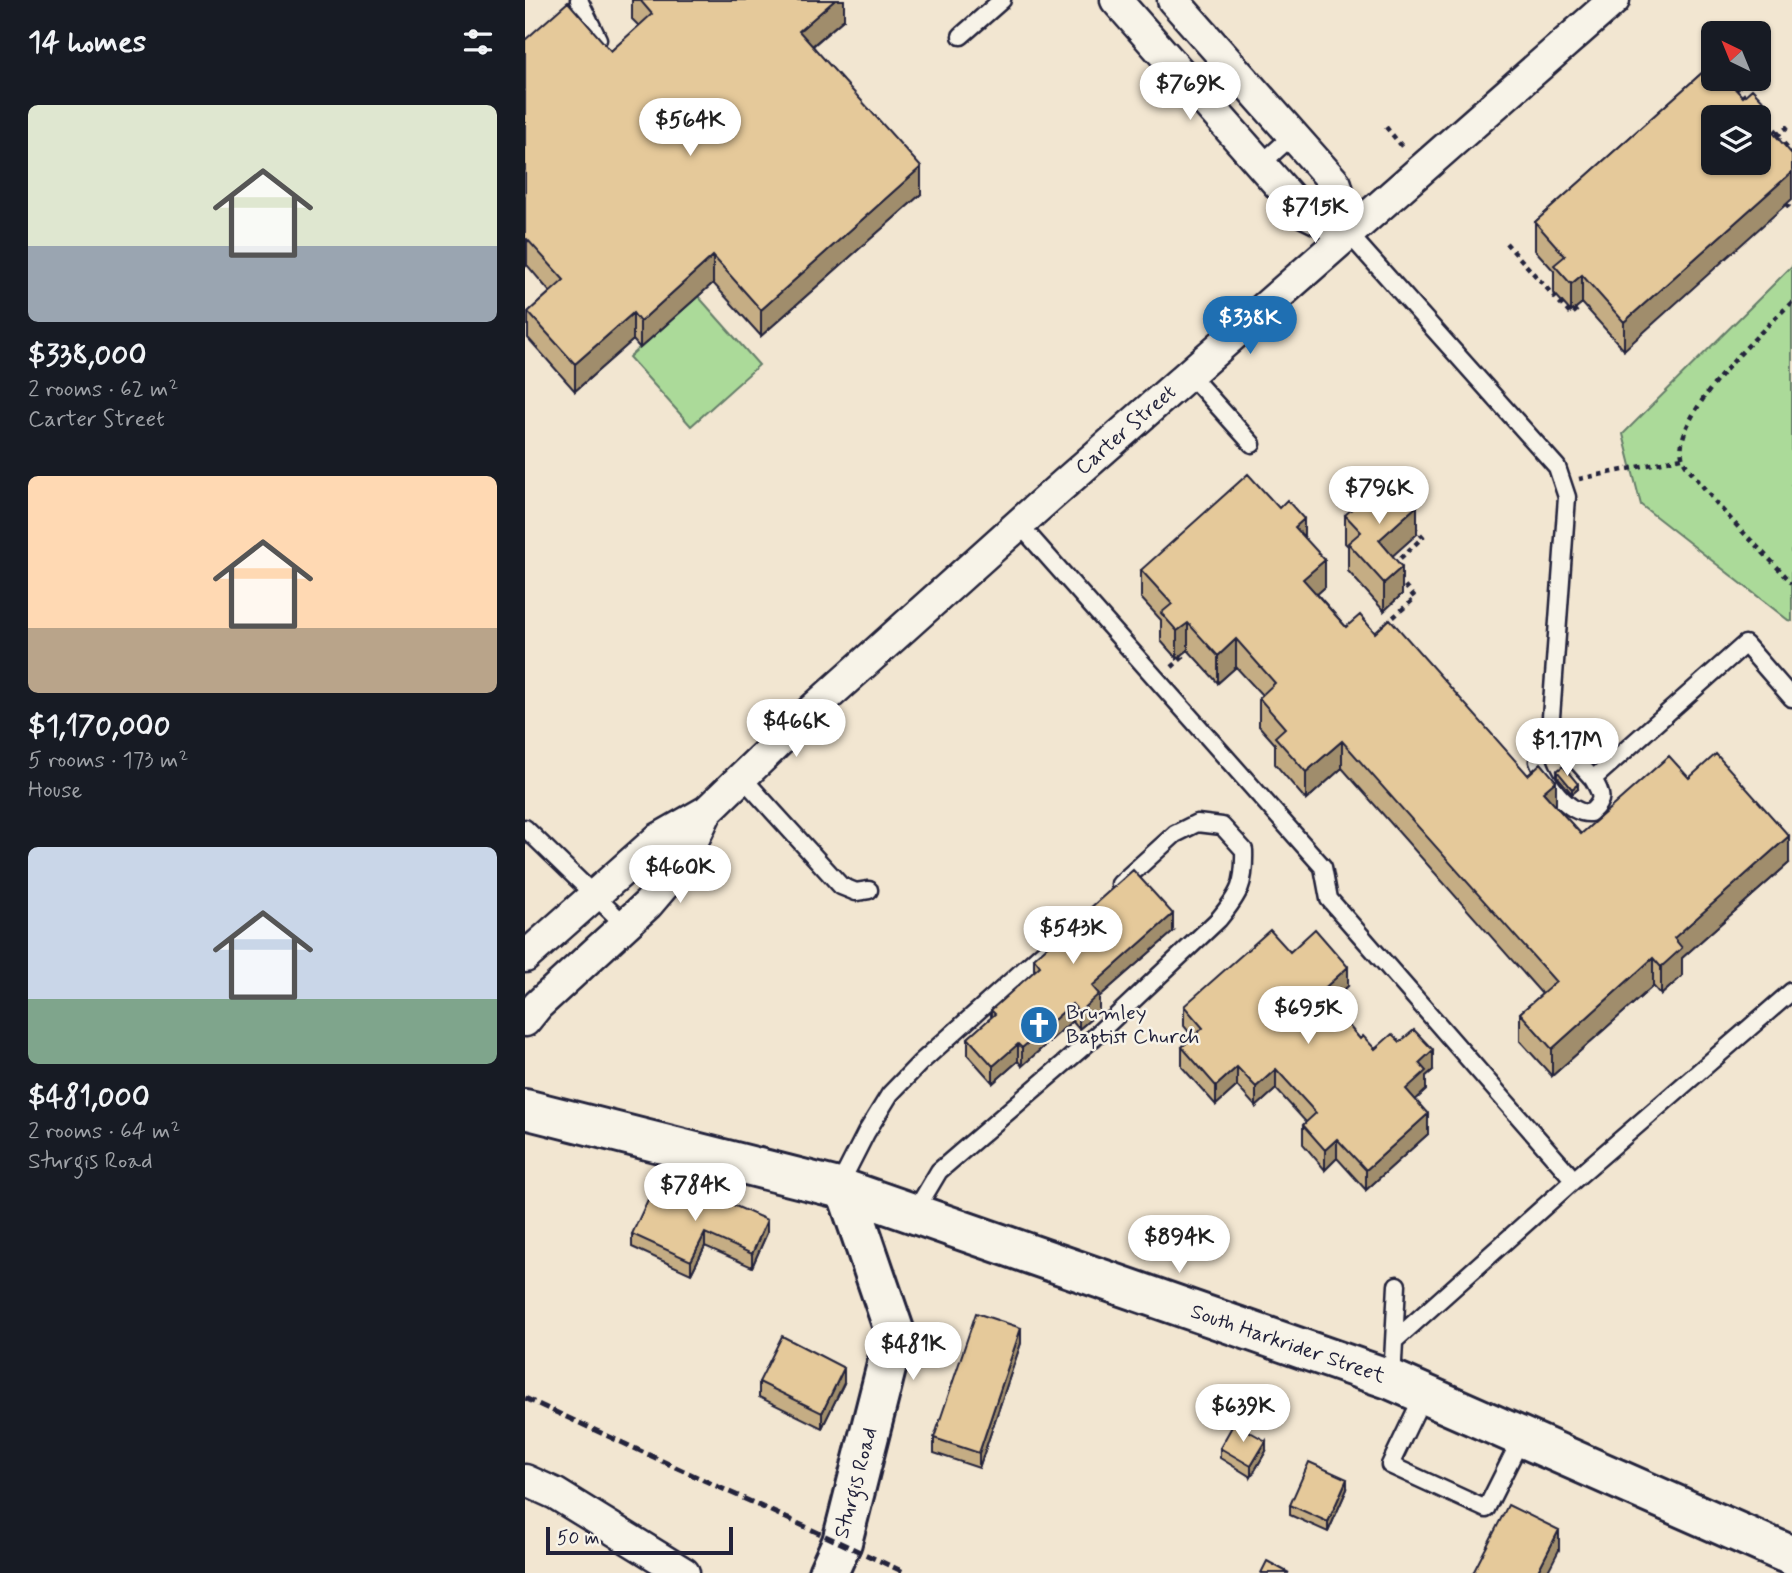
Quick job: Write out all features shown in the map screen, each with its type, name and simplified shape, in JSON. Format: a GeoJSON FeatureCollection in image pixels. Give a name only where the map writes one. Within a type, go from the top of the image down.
{"type":"FeatureCollection","features":[{"type":"Feature","properties":{"kind":"main road","name":"South Harkrider Street"},"geometry":{"type":"LineString","coordinates":[[525,1109],[842,1189],[1408,1387],[1792,1556]]}},
{"type":"Feature","properties":{"kind":"main road","name":"Sturgis Road"},"geometry":{"type":"LineString","coordinates":[[828,1573],[842,1542],[895,1333],[842,1189]]}},
{"type":"Feature","properties":{"kind":"street"},"geometry":{"type":"LineString","coordinates":[[1115,0],[1301,211],[1349,234]]}},
{"type":"Feature","properties":{"kind":"street"},"geometry":{"type":"LineString","coordinates":[[1173,0],[1336,184],[1349,234]]}},
{"type":"Feature","properties":{"kind":"street","name":"Carter Street"},"geometry":{"type":"LineString","coordinates":[[525,957],[658,839],[707,811],[741,776],[1019,524],[1614,0]]}},
{"type":"Feature","properties":{"kind":"street","name":"Carter Street"},"geometry":{"type":"LineString","coordinates":[[525,1021],[538,1005],[648,904],[682,863],[707,811]]}},
{"type":"Feature","properties":{"kind":"street"},"geometry":{"type":"LineString","coordinates":[[525,1480],[557,1494],[669,1569]]}},
{"type":"Feature","properties":{"kind":"lane"},"geometry":{"type":"LineString","coordinates":[[579,0],[598,39]]}},
{"type":"Feature","properties":{"kind":"lane"},"geometry":{"type":"LineString","coordinates":[[961,36],[1002,0]]}},
{"type":"Feature","properties":{"kind":"lane"},"geometry":{"type":"LineString","coordinates":[[1261,164],[1292,136]]}},
{"type":"Feature","properties":{"kind":"lane"},"geometry":{"type":"LineString","coordinates":[[1349,234],[1557,467],[1567,497],[1551,732],[1538,761],[1543,776],[1571,807],[1581,813],[1590,813],[1599,805],[1601,793],[1593,779],[1551,732]]}},
{"type":"Feature","properties":{"kind":"lane"},"geometry":{"type":"LineString","coordinates":[[1190,375],[1252,444]]}},
{"type":"Feature","properties":{"kind":"lane"},"geometry":{"type":"LineString","coordinates":[[1019,524],[1323,867],[1329,899],[1574,1180]]}},
{"type":"Feature","properties":{"kind":"lane"},"geometry":{"type":"LineString","coordinates":[[1593,779],[1745,644],[1792,698]]}},
{"type":"Feature","properties":{"kind":"lane"},"geometry":{"type":"LineString","coordinates":[[741,776],[841,886],[856,892],[869,890]]}},
{"type":"Feature","properties":{"kind":"lane"},"geometry":{"type":"LineString","coordinates":[[913,1214],[939,1171],[1090,1041],[1219,919],[1237,897],[1245,874],[1244,850],[1221,826],[1197,823],[1175,834],[1104,898]]}},
{"type":"Feature","properties":{"kind":"lane"},"geometry":{"type":"LineString","coordinates":[[525,828],[625,925]]}},
{"type":"Feature","properties":{"kind":"lane"},"geometry":{"type":"LineString","coordinates":[[842,1189],[866,1133],[890,1094],[920,1063],[1063,935]]}},
{"type":"Feature","properties":{"kind":"lane"},"geometry":{"type":"LineString","coordinates":[[1394,1341],[1792,991]]}},
{"type":"Feature","properties":{"kind":"lane"},"geometry":{"type":"LineString","coordinates":[[1397,1285],[1394,1341],[1408,1387],[1391,1465],[1486,1509],[1522,1437]]}},
{"type":"Feature","properties":{"kind":"path"},"geometry":{"type":"LineString","coordinates":[[1740,91],[1753,105]]}},
{"type":"Feature","properties":{"kind":"path"},"geometry":{"type":"LineString","coordinates":[[1771,141],[1792,123]]}},
{"type":"Feature","properties":{"kind":"path"},"geometry":{"type":"LineString","coordinates":[[1771,127],[1792,152]]}},
{"type":"Feature","properties":{"kind":"path"},"geometry":{"type":"LineString","coordinates":[[1506,243],[1571,316],[1578,309],[1576,307]]}},
{"type":"Feature","properties":{"kind":"path"},"geometry":{"type":"LineString","coordinates":[[1792,302],[1736,357],[1707,394],[1683,432],[1682,458],[1709,495],[1792,583]]}},
{"type":"Feature","properties":{"kind":"path"},"geometry":{"type":"LineString","coordinates":[[1578,479],[1682,458]]}},
{"type":"Feature","properties":{"kind":"path"},"geometry":{"type":"LineString","coordinates":[[1389,568],[1423,537],[1406,518]]}},
{"type":"Feature","properties":{"kind":"path"},"geometry":{"type":"LineString","coordinates":[[1397,632],[1388,622],[1415,598],[1398,578]]}},
{"type":"Feature","properties":{"kind":"path"},"geometry":{"type":"LineString","coordinates":[[1169,670],[1182,655]]}},
{"type":"Feature","properties":{"kind":"green space"},"geometry":{"type":"Polygon","coordinates":[[[1792,266],[1792,621],[1641,505],[1623,434],[1792,266]]]}},
{"type":"Feature","properties":{"kind":"green space"},"geometry":{"type":"Polygon","coordinates":[[[697,295],[759,365],[691,426],[629,357],[697,295]]]}},
{"type":"Feature","properties":{"kind":"building"},"geometry":{"type":"Polygon","coordinates":[[[640,0],[835,0],[799,31],[921,167],[761,310],[713,256],[640,322],[633,313],[575,364],[528,312],[564,280],[527,239],[525,240],[525,40],[568,2],[611,51],[652,14],[640,0]]]}},
{"type":"Feature","properties":{"kind":"building"},"geometry":{"type":"Polygon","coordinates":[[[1701,74],[1701,91],[1737,91],[1743,97],[1754,91],[1767,105],[1701,105],[1701,175],[1771,175],[1771,130],[1792,154],[1792,172],[1624,322],[1582,275],[1571,284],[1554,265],[1565,256],[1535,222],[1701,74]]]}},
{"type":"Feature","properties":{"kind":"building"},"geometry":{"type":"Polygon","coordinates":[[[1248,474],[1279,508],[1287,500],[1304,519],[1295,527],[1325,560],[1303,579],[1346,627],[1360,615],[1375,633],[1390,619],[1528,775],[1541,763],[1556,781],[1543,792],[1581,834],[1669,756],[1689,778],[1716,754],[1789,836],[1674,938],[1682,948],[1661,967],[1653,958],[1552,1049],[1520,1013],[1556,982],[1342,741],[1306,772],[1275,737],[1285,728],[1259,698],[1275,683],[1236,639],[1218,656],[1188,623],[1177,631],[1161,613],[1172,604],[1141,570],[1248,474]]]}},
{"type":"Feature","properties":{"kind":"building"},"geometry":{"type":"Polygon","coordinates":[[[1389,476],[1417,506],[1379,540],[1402,567],[1384,583],[1348,543],[1361,532],[1345,515],[1389,476]]]}},
{"type":"Feature","properties":{"kind":"building"},"geometry":{"type":"Polygon","coordinates":[[[1563,766],[1578,784],[1572,789],[1557,771],[1563,766]]]}},
{"type":"Feature","properties":{"kind":"building"},"geometry":{"type":"Polygon","coordinates":[[[1133,870],[1173,914],[1092,986],[1099,994],[1079,1012],[1072,1004],[1022,1048],[1018,1044],[993,1066],[968,1038],[995,1014],[991,1010],[1040,966],[1034,958],[1133,870]]]}},
{"type":"Feature","properties":{"kind":"building"},"geometry":{"type":"Polygon","coordinates":[[[1315,929],[1348,967],[1320,992],[1360,1039],[1363,1036],[1375,1049],[1392,1034],[1400,1042],[1414,1030],[1433,1050],[1419,1063],[1426,1071],[1406,1089],[1428,1114],[1366,1170],[1337,1139],[1325,1150],[1303,1125],[1316,1113],[1276,1069],[1256,1087],[1237,1067],[1216,1086],[1182,1047],[1203,1028],[1184,1006],[1270,930],[1290,952],[1315,929]]]}},
{"type":"Feature","properties":{"kind":"building"},"geometry":{"type":"Polygon","coordinates":[[[657,1180],[716,1207],[720,1199],[767,1220],[752,1254],[705,1233],[691,1261],[632,1234],[657,1180]]]}},
{"type":"Feature","properties":{"kind":"building"},"geometry":{"type":"Polygon","coordinates":[[[976,1313],[1021,1328],[979,1453],[934,1438],[976,1313]]]}},
{"type":"Feature","properties":{"kind":"building"},"geometry":{"type":"Polygon","coordinates":[[[782,1336],[844,1368],[822,1413],[759,1382],[782,1336]]]}},
{"type":"Feature","properties":{"kind":"building"},"geometry":{"type":"Polygon","coordinates":[[[1234,1423],[1266,1441],[1251,1466],[1220,1448],[1234,1423]]]}},
{"type":"Feature","properties":{"kind":"building"},"geometry":{"type":"Polygon","coordinates":[[[1309,1462],[1347,1479],[1328,1522],[1290,1505],[1309,1462]]]}},
{"type":"Feature","properties":{"kind":"building"},"geometry":{"type":"Polygon","coordinates":[[[1508,1505],[1559,1530],[1537,1573],[1473,1573],[1508,1505]]]}},
{"type":"Feature","properties":{"kind":"building"},"geometry":{"type":"Polygon","coordinates":[[[1267,1561],[1289,1573],[1261,1573],[1267,1561]]]}},
{"type":"Feature","properties":{"kind":"railway"},"geometry":{"type":"LineString","coordinates":[[525,1398],[906,1573]]}},
{"type":"Feature","properties":{"kind":"place","name":"Brumley Baptist Church"},"geometry":{"type":"Point","coordinates":[1039,1025]}}]}
